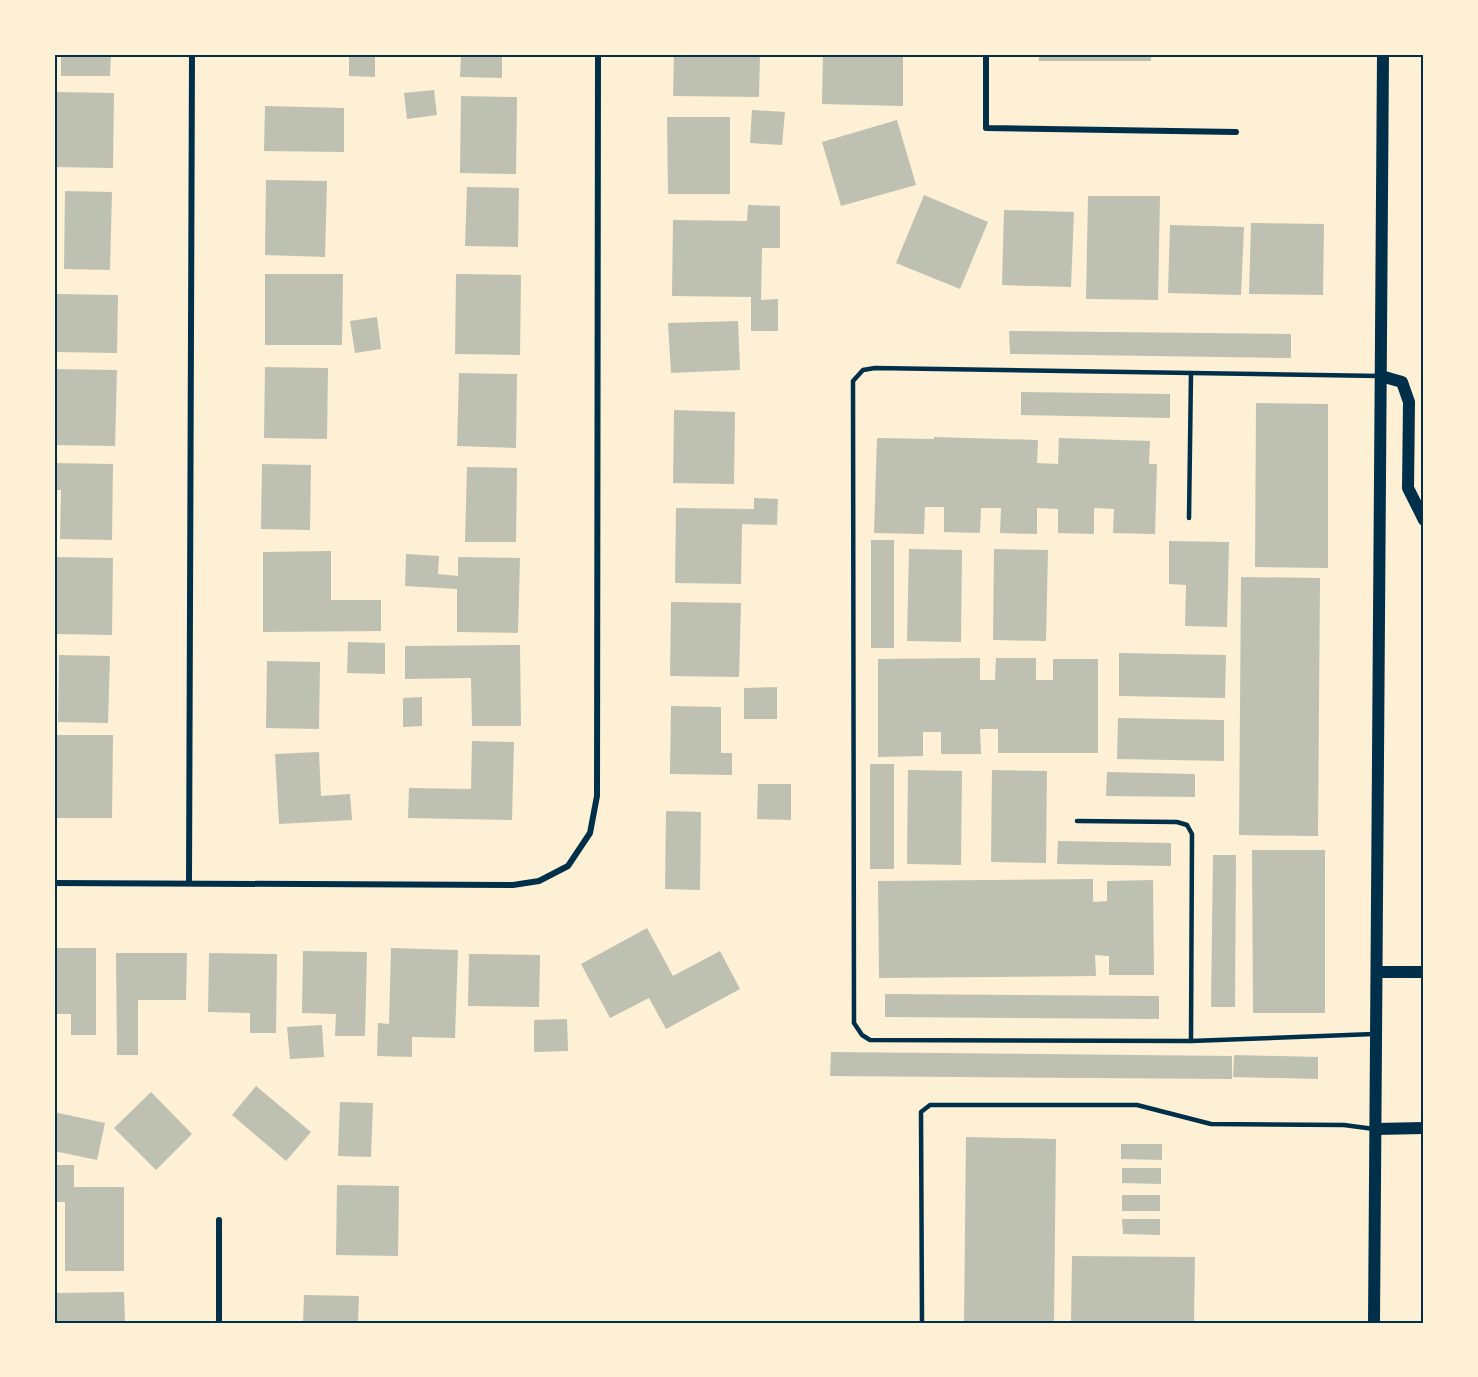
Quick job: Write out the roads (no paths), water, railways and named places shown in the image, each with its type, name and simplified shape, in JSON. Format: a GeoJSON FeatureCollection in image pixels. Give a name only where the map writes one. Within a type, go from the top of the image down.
{"type":"FeatureCollection","features":[{"type":"Feature","properties":{"kind":"main road"},"geometry":{"type":"LineString","coordinates":[[1374,1323],[1383,54]]}},
{"type":"Feature","properties":{"kind":"main road"},"geometry":{"type":"LineString","coordinates":[[1381,376],[1402,382],[1409,402],[1408,488],[1424,520]]}},
{"type":"Feature","properties":{"kind":"main road"},"geometry":{"type":"LineString","coordinates":[[1377,972],[1424,972]]}},
{"type":"Feature","properties":{"kind":"main road"},"geometry":{"type":"LineString","coordinates":[[1376,1129],[1424,1128]]}},
{"type":"Feature","properties":{"kind":"street"},"geometry":{"type":"LineString","coordinates":[[189,883],[192,54]]}},
{"type":"Feature","properties":{"kind":"street"},"geometry":{"type":"LineString","coordinates":[[54,883],[516,885],[539,881],[568,866],[590,833],[597,796],[597,54]]}},
{"type":"Feature","properties":{"kind":"street"},"geometry":{"type":"LineString","coordinates":[[986,54],[986,128],[1236,132]]}},
{"type":"Feature","properties":{"kind":"street"},"geometry":{"type":"LineString","coordinates":[[219,1220],[219,1323]]}},
{"type":"Feature","properties":{"kind":"lane"},"geometry":{"type":"LineString","coordinates":[[1377,1034],[1191,1041],[870,1040],[862,1035],[854,1023],[853,381],[863,370],[875,368],[1381,376]]}},
{"type":"Feature","properties":{"kind":"lane"},"geometry":{"type":"LineString","coordinates":[[1189,518],[1191,373]]}},
{"type":"Feature","properties":{"kind":"lane"},"geometry":{"type":"LineString","coordinates":[[1077,821],[1177,822],[1187,825],[1192,834],[1191,1041]]}},
{"type":"Feature","properties":{"kind":"lane"},"geometry":{"type":"LineString","coordinates":[[922,1323],[921,1112],[930,1105],[1137,1105],[1211,1124],[1344,1125],[1376,1129]]}}]}
